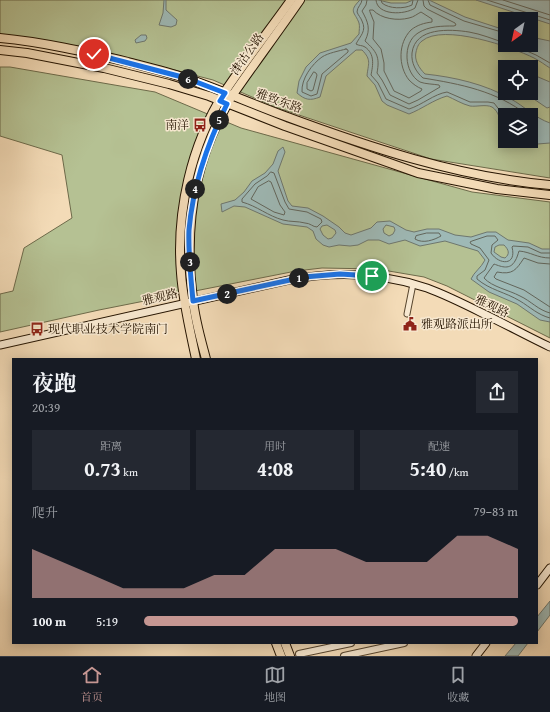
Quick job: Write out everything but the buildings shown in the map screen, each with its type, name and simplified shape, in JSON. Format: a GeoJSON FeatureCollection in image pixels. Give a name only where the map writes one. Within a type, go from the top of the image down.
{"type":"FeatureCollection","features":[{"type":"Feature","properties":{"kind":"main road","name":"津沽公路"},"geometry":{"type":"LineString","coordinates":[[196,358],[189,303],[180,258],[182,214],[194,160],[206,129],[291,0]]}},
{"type":"Feature","properties":{"kind":"main road","name":"津沽公路"},"geometry":{"type":"LineString","coordinates":[[228,94],[300,0]]}},
{"type":"Feature","properties":{"kind":"main road","name":"雅致东路"},"geometry":{"type":"LineString","coordinates":[[0,38],[94,54],[186,78],[284,116],[431,164],[515,182],[550,185]]}},
{"type":"Feature","properties":{"kind":"main road","name":"雅致东路"},"geometry":{"type":"LineString","coordinates":[[0,50],[27,53],[104,68],[169,84],[224,102],[418,173],[497,189],[550,194]]}},
{"type":"Feature","properties":{"kind":"main road","name":"雅观路"},"geometry":{"type":"LineString","coordinates":[[0,346],[189,303],[288,283],[316,278],[342,277],[372,279],[413,286],[448,299],[550,349]]}},
{"type":"Feature","properties":{"kind":"main road","name":"津沽公路"},"geometry":{"type":"LineString","coordinates":[[189,303],[206,358]]}},
{"type":"Feature","properties":{"kind":"main road"},"geometry":{"type":"LineString","coordinates":[[538,577],[550,561]]}},
{"type":"Feature","properties":{"kind":"main road"},"geometry":{"type":"LineString","coordinates":[[538,584],[550,568]]}},
{"type":"Feature","properties":{"kind":"main road"},"geometry":{"type":"LineString","coordinates":[[276,644],[281,656]]}},
{"type":"Feature","properties":{"kind":"main road"},"geometry":{"type":"LineString","coordinates":[[285,644],[290,656]]}},
{"type":"Feature","properties":{"kind":"main road"},"geometry":{"type":"LineString","coordinates":[[476,656],[485,644]]}},
{"type":"Feature","properties":{"kind":"main road"},"geometry":{"type":"LineString","coordinates":[[481,656],[491,644]]}},
{"type":"Feature","properties":{"kind":"street"},"geometry":{"type":"LineString","coordinates":[[407,314],[413,286]]}},
{"type":"Feature","properties":{"kind":"street"},"geometry":{"type":"LineString","coordinates":[[299,654],[346,644]]}},
{"type":"Feature","properties":{"kind":"street"},"geometry":{"type":"LineString","coordinates":[[344,656],[399,644]]}},
{"type":"Feature","properties":{"kind":"green space"},"geometry":{"type":"Polygon","coordinates":[[[0,0],[550,0],[550,178],[431,159],[275,107],[213,80],[116,55],[0,35],[0,0]]]}},
{"type":"Feature","properties":{"kind":"green space"},"geometry":{"type":"Polygon","coordinates":[[[0,67],[10,67],[155,92],[241,128],[472,192],[550,202],[550,338],[447,286],[424,277],[377,269],[322,268],[296,271],[99,310],[0,332],[0,294],[13,291],[24,248],[72,218],[62,155],[0,136],[0,67]]]}},
{"type":"Feature","properties":{"kind":"water"},"geometry":{"type":"Polygon","coordinates":[[[164,0],[166,0],[166,10],[177,20],[176,25],[171,27],[159,25],[163,13],[164,0]]]}},
{"type":"Feature","properties":{"kind":"water"},"geometry":{"type":"Polygon","coordinates":[[[360,0],[406,3],[413,0],[429,0],[465,17],[498,28],[498,44],[461,36],[432,36],[420,43],[417,48],[416,58],[425,74],[458,79],[480,85],[498,92],[498,100],[513,100],[525,108],[498,108],[498,115],[492,107],[470,106],[447,96],[409,114],[387,105],[382,101],[375,85],[367,76],[368,59],[362,50],[356,50],[326,76],[320,97],[308,99],[300,95],[297,93],[299,81],[306,67],[320,53],[351,43],[359,34],[359,24],[353,10],[360,0]]]}},
{"type":"Feature","properties":{"kind":"water"},"geometry":{"type":"Polygon","coordinates":[[[476,0],[550,0],[550,24],[538,20],[538,12],[513,12],[476,0]]]}},
{"type":"Feature","properties":{"kind":"water"},"geometry":{"type":"Polygon","coordinates":[[[141,35],[146,35],[147,38],[145,41],[136,43],[135,40],[141,35]]]}},
{"type":"Feature","properties":{"kind":"water"},"geometry":{"type":"Polygon","coordinates":[[[538,38],[550,41],[550,68],[538,60],[521,52],[538,52],[538,38]]]}},
{"type":"Feature","properties":{"kind":"water"},"geometry":{"type":"Polygon","coordinates":[[[538,77],[550,82],[550,107],[547,108],[535,100],[538,100],[538,77]]]}},
{"type":"Feature","properties":{"kind":"water"},"geometry":{"type":"Polygon","coordinates":[[[538,117],[550,123],[550,143],[538,144],[538,117]]]}},
{"type":"Feature","properties":{"kind":"water"},"geometry":{"type":"Polygon","coordinates":[[[283,147],[285,152],[278,171],[288,201],[292,206],[308,208],[323,216],[345,233],[351,235],[371,228],[377,222],[390,221],[406,230],[414,232],[427,229],[439,229],[455,235],[471,237],[487,232],[496,232],[508,240],[529,243],[542,249],[550,249],[550,322],[540,320],[517,304],[489,292],[471,279],[485,260],[478,251],[445,241],[420,246],[405,240],[389,244],[379,240],[368,240],[358,245],[339,245],[329,247],[323,245],[316,239],[313,231],[307,227],[283,224],[245,207],[234,206],[222,212],[221,204],[235,200],[244,192],[252,181],[265,173],[273,164],[278,151],[283,147]],[[327,225],[322,226],[320,229],[323,235],[328,239],[332,238],[336,233],[335,230],[327,225]],[[386,225],[383,229],[384,233],[389,236],[393,234],[395,230],[394,227],[386,225]],[[504,245],[495,247],[494,252],[501,257],[505,258],[508,255],[507,249],[504,245]]]}},
{"type":"Feature","properties":{"kind":"water"},"geometry":{"type":"Polygon","coordinates":[[[550,601],[550,615],[538,631],[538,616],[550,601]]]}},
{"type":"Feature","properties":{"kind":"water"},"geometry":{"type":"Polygon","coordinates":[[[515,644],[527,644],[518,656],[505,656],[515,644]]]}},
{"type":"Feature","properties":{"kind":"place","name":"南洋"},"geometry":{"type":"Point","coordinates":[200,125]}},
{"type":"Feature","properties":{"kind":"place","name":"雅观路派出所"},"geometry":{"type":"Point","coordinates":[410,324]}},
{"type":"Feature","properties":{"kind":"place","name":"现代职业技术学院南门"},"geometry":{"type":"Point","coordinates":[37,329]}},
{"type":"Feature","properties":{"kind":"route"},"geometry":{"type":"LineString","coordinates":[[94,54],[186,78],[225,93],[220,101],[227,104],[213,132],[196,182],[191,214],[189,231],[189,258],[193,301],[304,277],[340,274],[372,276]]}}]}
